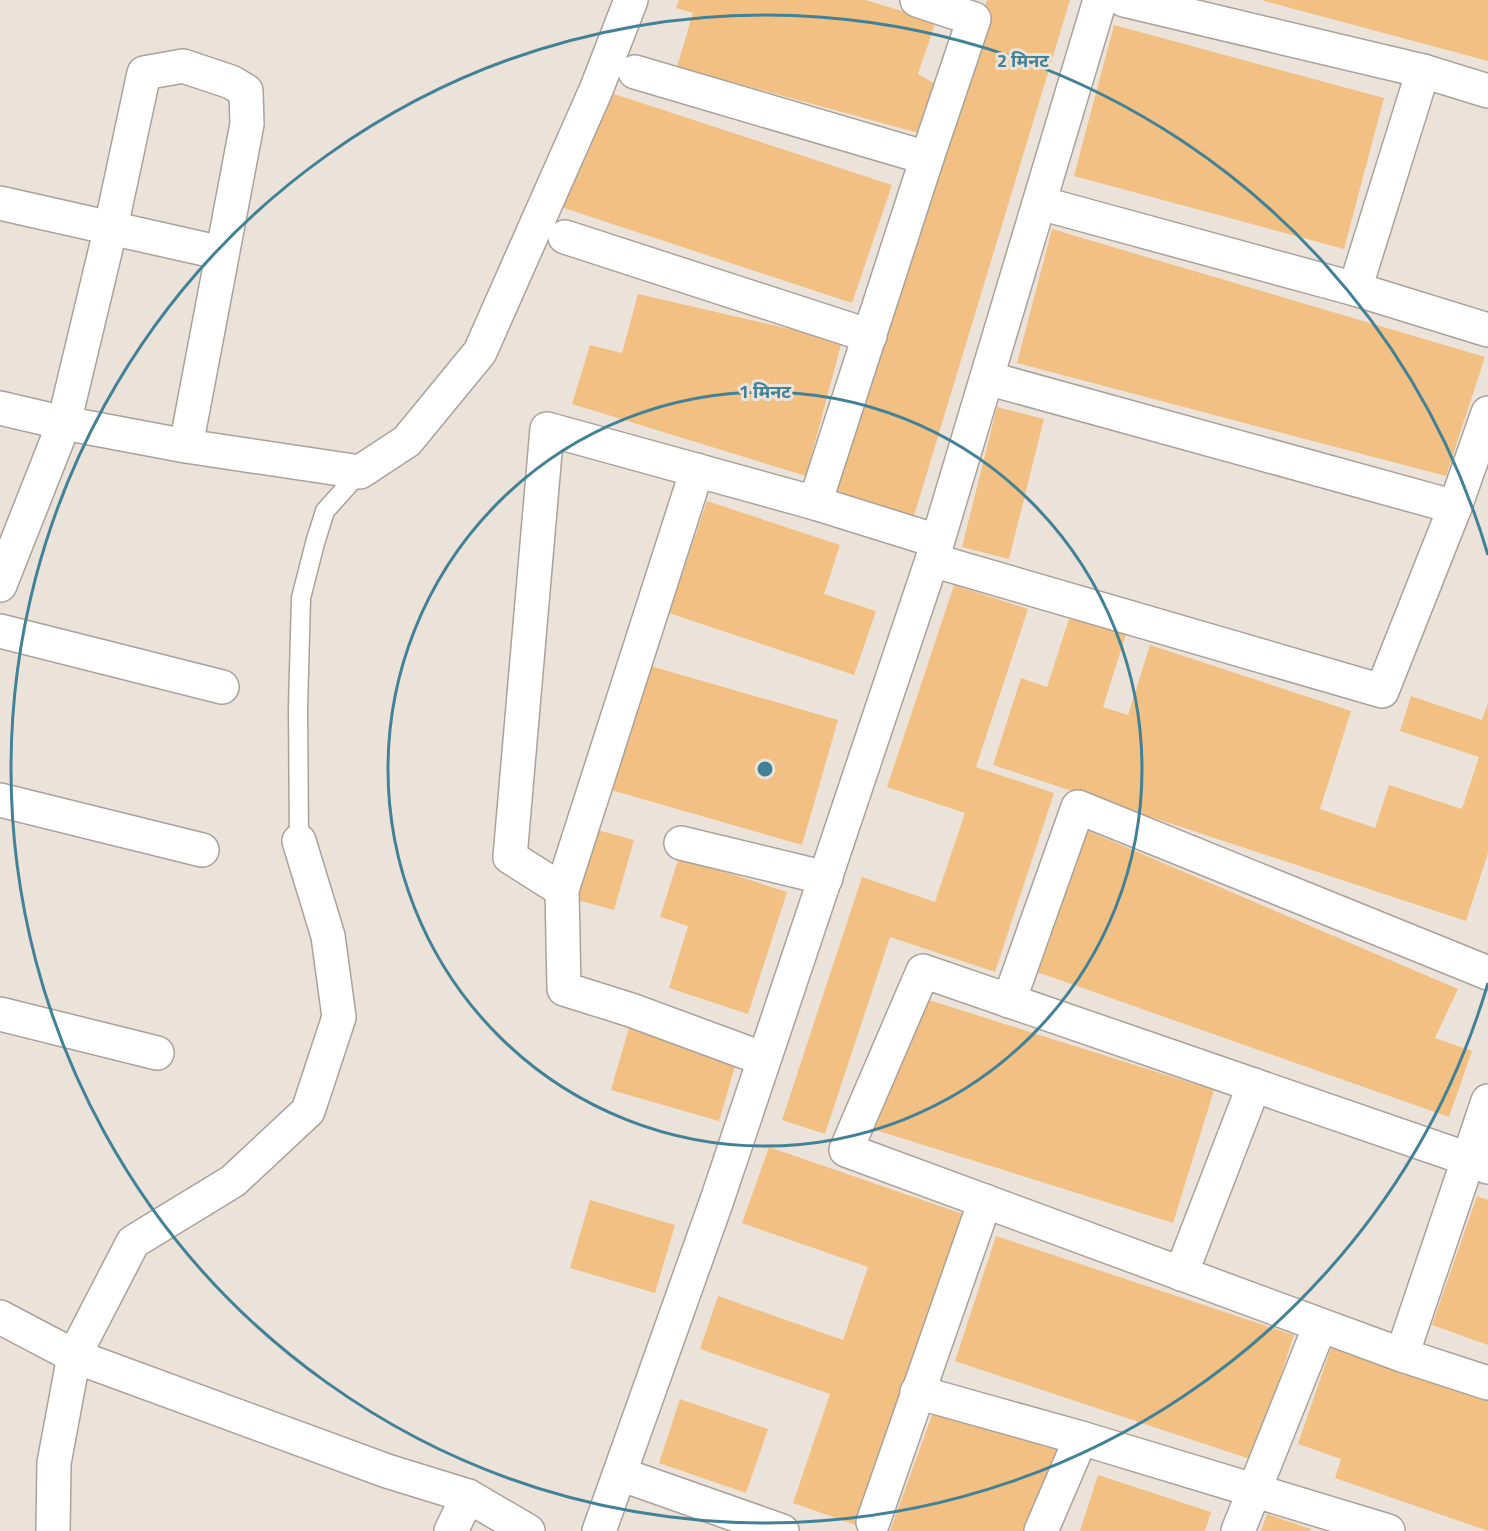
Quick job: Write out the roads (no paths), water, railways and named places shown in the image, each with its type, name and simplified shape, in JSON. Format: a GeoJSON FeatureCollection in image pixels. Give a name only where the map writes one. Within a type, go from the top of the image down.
{"type":"FeatureCollection","features":[{"type":"Feature","properties":{"kind":"street"},"geometry":{"type":"LineString","coordinates":[[0,408],[64,423],[186,446],[360,472],[407,441],[480,352],[596,90],[631,0]]}},
{"type":"Feature","properties":{"kind":"street"},"geometry":{"type":"LineString","coordinates":[[815,503],[974,19],[917,0]]}},
{"type":"Feature","properties":{"kind":"street"},"geometry":{"type":"LineString","coordinates":[[599,1531],[717,1200],[934,550],[1100,0]]}},
{"type":"Feature","properties":{"kind":"street"},"geometry":{"type":"LineString","coordinates":[[1125,0],[1423,71],[1488,91]]}},
{"type":"Feature","properties":{"kind":"street"},"geometry":{"type":"LineString","coordinates":[[0,585],[64,423],[111,227],[144,73],[183,66],[231,82],[246,91],[247,124],[186,446]]}},
{"type":"Feature","properties":{"kind":"street"},"geometry":{"type":"LineString","coordinates":[[1355,289],[1423,71]]}},
{"type":"Feature","properties":{"kind":"street"},"geometry":{"type":"LineString","coordinates":[[635,72],[927,158]]}},
{"type":"Feature","properties":{"kind":"street"},"geometry":{"type":"LineString","coordinates":[[0,203],[222,253]]}},
{"type":"Feature","properties":{"kind":"street"},"geometry":{"type":"LineString","coordinates":[[1040,203],[1355,289],[1488,330]]}},
{"type":"Feature","properties":{"kind":"street"},"geometry":{"type":"LineString","coordinates":[[565,237],[870,336]]}},
{"type":"Feature","properties":{"kind":"street"},"geometry":{"type":"LineString","coordinates":[[987,378],[1455,507]]}},
{"type":"Feature","properties":{"kind":"street"},"geometry":{"type":"LineString","coordinates":[[562,890],[510,857],[547,429],[815,503],[934,550],[1382,691],[1455,507],[1488,413]]}},
{"type":"Feature","properties":{"kind":"street"},"geometry":{"type":"LineString","coordinates":[[697,470],[562,890],[564,989],[764,1059]]}},
{"type":"Feature","properties":{"kind":"street"},"geometry":{"type":"LineString","coordinates":[[0,631],[222,687]]}},
{"type":"Feature","properties":{"kind":"street"},"geometry":{"type":"LineString","coordinates":[[0,800],[202,850]]}},
{"type":"Feature","properties":{"kind":"street"},"geometry":{"type":"LineString","coordinates":[[1009,1001],[1078,807],[1488,973]]}},
{"type":"Feature","properties":{"kind":"street"},"geometry":{"type":"LineString","coordinates":[[53,1531],[54,1463],[74,1356],[133,1242],[233,1181],[308,1111],[339,1017],[328,936],[299,841]]}},
{"type":"Feature","properties":{"kind":"street"},"geometry":{"type":"LineString","coordinates":[[681,843],[826,878]]}},
{"type":"Feature","properties":{"kind":"street"},"geometry":{"type":"LineString","coordinates":[[1478,1163],[923,971],[846,1150],[1320,1326],[1488,1383]]}},
{"type":"Feature","properties":{"kind":"street"},"geometry":{"type":"LineString","coordinates":[[0,1014],[157,1053]]}},
{"type":"Feature","properties":{"kind":"street"},"geometry":{"type":"LineString","coordinates":[[1182,1274],[1254,1085]]}},
{"type":"Feature","properties":{"kind":"street"},"geometry":{"type":"LineString","coordinates":[[1402,1355],[1478,1163],[1488,1101]]}},
{"type":"Feature","properties":{"kind":"street"},"geometry":{"type":"LineString","coordinates":[[873,1522],[985,1201]]}},
{"type":"Feature","properties":{"kind":"street"},"geometry":{"type":"LineString","coordinates":[[0,1317],[74,1356],[387,1471],[468,1496],[528,1531]]}},
{"type":"Feature","properties":{"kind":"street"},"geometry":{"type":"LineString","coordinates":[[1238,1531],[1320,1326]]}},
{"type":"Feature","properties":{"kind":"street"},"geometry":{"type":"LineString","coordinates":[[918,1392],[1081,1438],[1253,1492],[1388,1531]]}},
{"type":"Feature","properties":{"kind":"street"},"geometry":{"type":"LineString","coordinates":[[1041,1531],[1081,1438]]}},
{"type":"Feature","properties":{"kind":"street"},"geometry":{"type":"LineString","coordinates":[[620,1474],[782,1531]]}},
{"type":"Feature","properties":{"kind":"street"},"geometry":{"type":"LineString","coordinates":[[451,1531],[468,1496]]}},
{"type":"Feature","properties":{"kind":"lane"},"geometry":{"type":"LineString","coordinates":[[299,841],[298,707],[301,598],[325,511],[360,472]]}}]}
